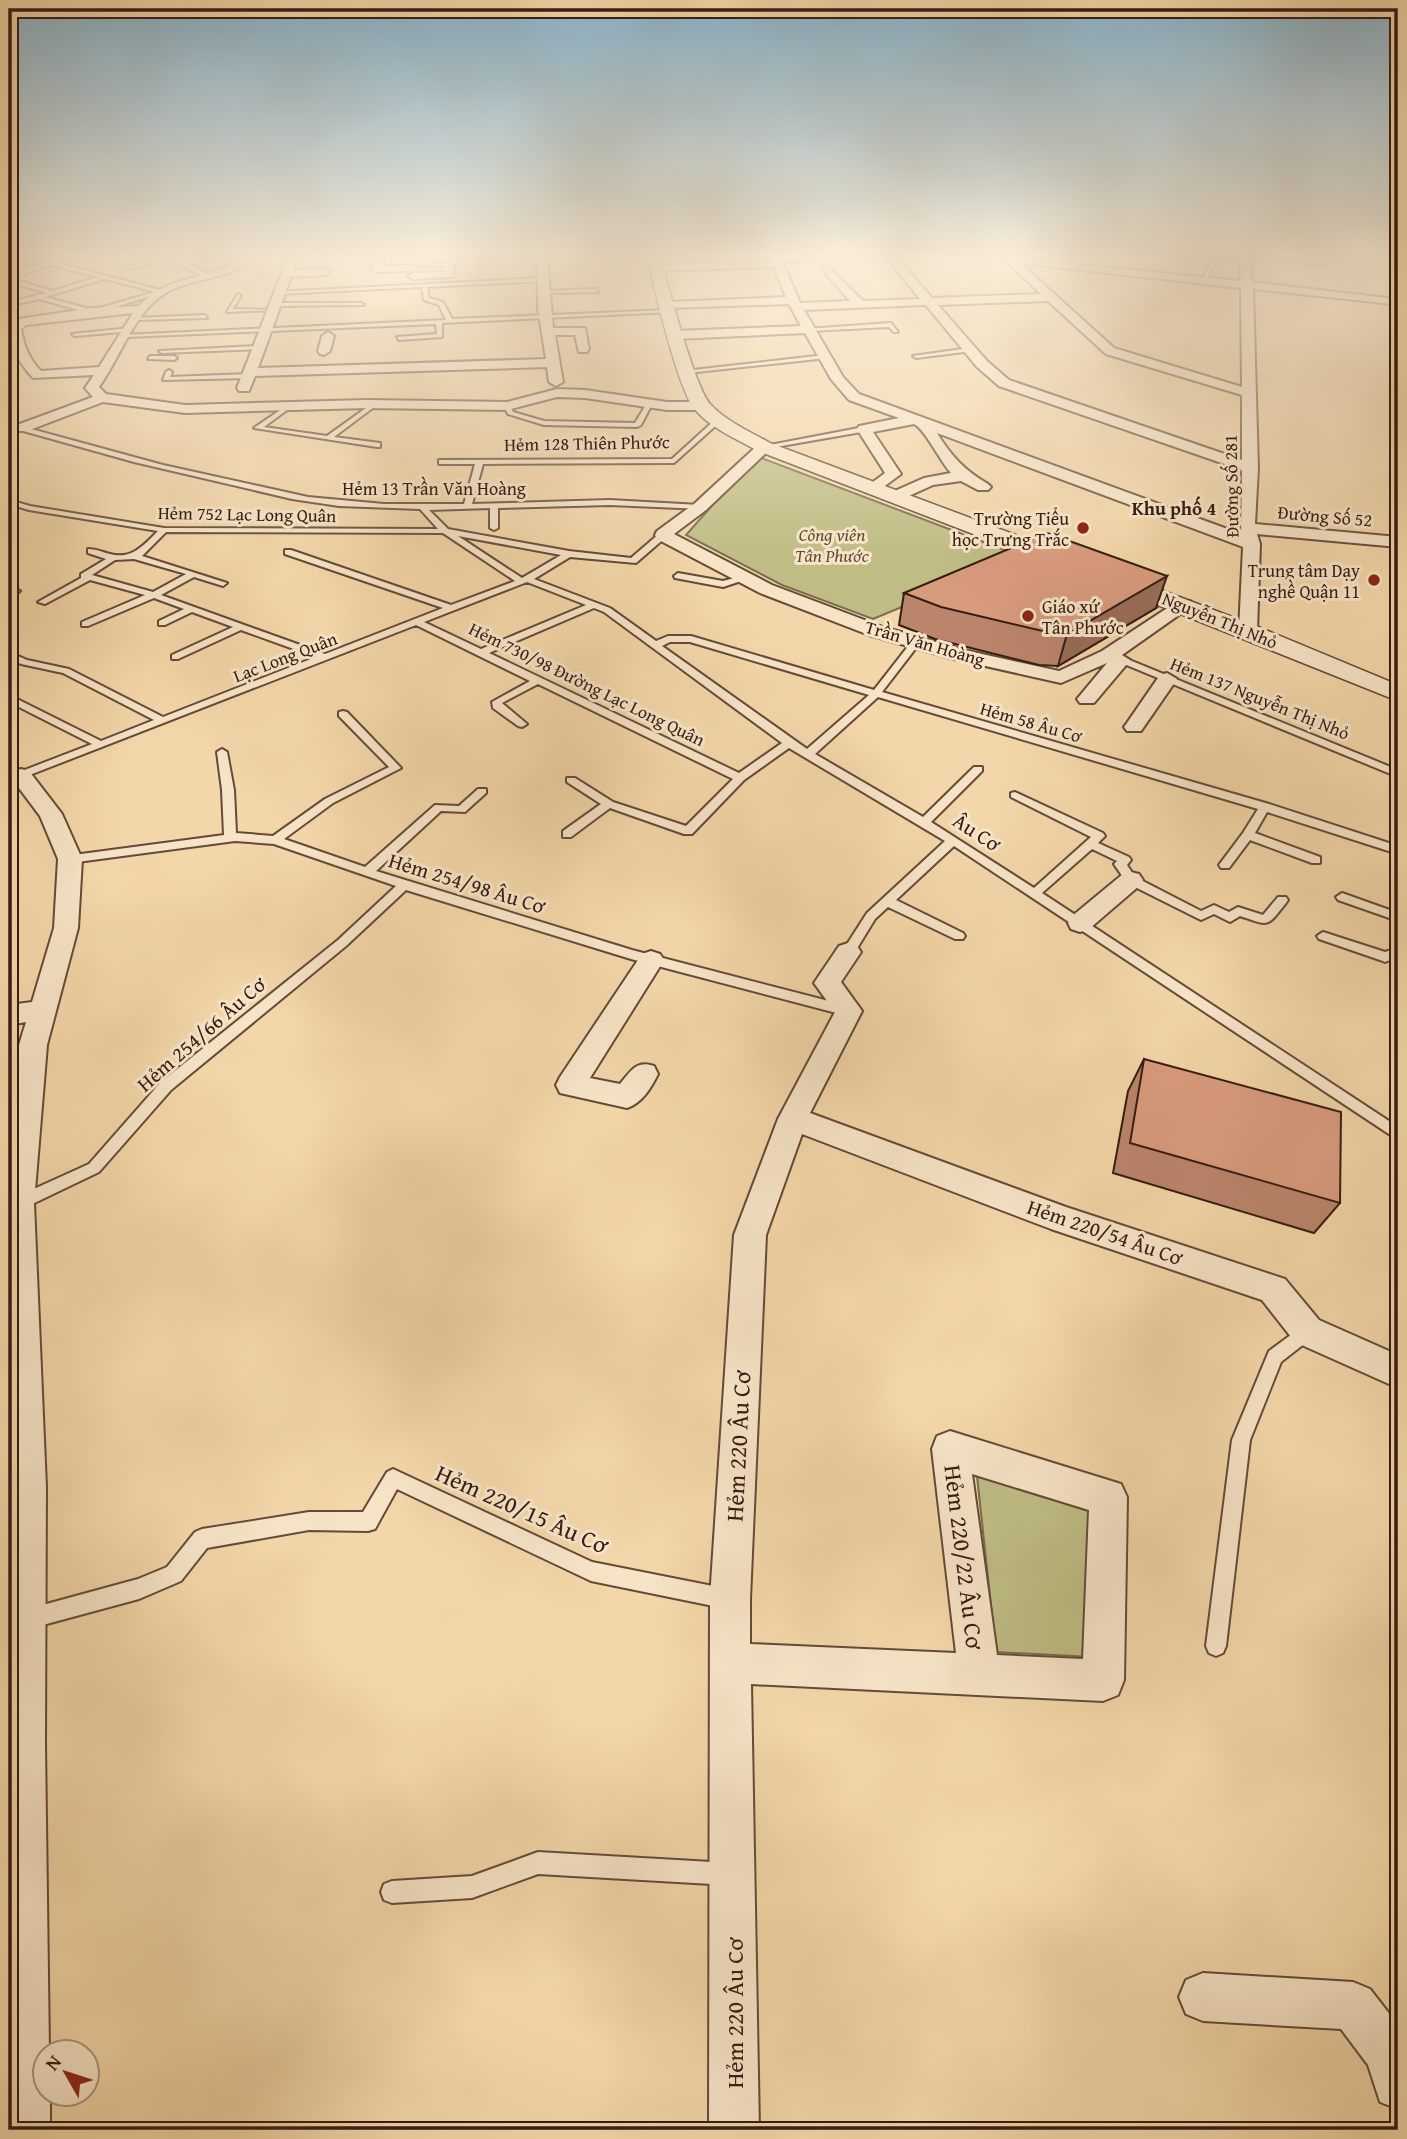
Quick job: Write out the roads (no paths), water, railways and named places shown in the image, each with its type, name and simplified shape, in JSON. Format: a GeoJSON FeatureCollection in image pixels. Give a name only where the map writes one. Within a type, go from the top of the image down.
{"type":"FeatureCollection","features":[{"type":"Feature","properties":{"kind":"street"},"geometry":{"type":"LineString","coordinates":[[22,357],[26,365],[38,375],[103,371]]}},
{"type":"Feature","properties":{"kind":"street"},"geometry":{"type":"LineString","coordinates":[[102,398],[92,388],[112,357]]}},
{"type":"Feature","properties":{"kind":"street"},"geometry":{"type":"LineString","coordinates":[[236,407],[259,357]]}},
{"type":"Feature","properties":{"kind":"street"},"geometry":{"type":"LineString","coordinates":[[553,357],[557,393]]}},
{"type":"Feature","properties":{"kind":"street"},"geometry":{"type":"LineString","coordinates":[[15,427],[102,398],[185,409],[375,404],[507,406],[557,393],[701,407],[683,357]]}},
{"type":"Feature","properties":{"kind":"street","name":"Đường Số 52"},"geometry":{"type":"LineString","coordinates":[[825,357],[853,397],[1250,536],[1398,542]]}},
{"type":"Feature","properties":{"kind":"street"},"geometry":{"type":"LineString","coordinates":[[977,357],[1004,383],[1250,468]]}},
{"type":"Feature","properties":{"kind":"street"},"geometry":{"type":"LineString","coordinates":[[1129,357],[1248,393]]}},
{"type":"Feature","properties":{"kind":"street","name":"Đường Số 281"},"geometry":{"type":"LineString","coordinates":[[1248,357],[1250,468],[1248,631]]}},
{"type":"Feature","properties":{"kind":"street"},"geometry":{"type":"LineString","coordinates":[[250,374],[554,363]]}},
{"type":"Feature","properties":{"kind":"street","name":"Nguyễn Thị Nhỏ"},"geometry":{"type":"LineString","coordinates":[[701,407],[764,447],[1184,605],[1398,694]]}},
{"type":"Feature","properties":{"kind":"street"},"geometry":{"type":"LineString","coordinates":[[873,488],[893,474],[871,452],[864,429],[920,422],[961,476],[983,487]]}},
{"type":"Feature","properties":{"kind":"street"},"geometry":{"type":"LineString","coordinates":[[663,536],[700,507],[764,447]]}},
{"type":"Feature","properties":{"kind":"street"},"geometry":{"type":"LineString","coordinates":[[894,497],[929,481],[961,476]]}},
{"type":"Feature","properties":{"kind":"street","name":"Trần Văn Hoàng"},"geometry":{"type":"LineString","coordinates":[[663,536],[766,589],[867,628],[1061,677],[1114,657],[1184,605]]}},
{"type":"Feature","properties":{"kind":"street"},"geometry":{"type":"LineString","coordinates":[[1017,563],[1042,552]]}},
{"type":"Feature","properties":{"kind":"street"},"geometry":{"type":"LineString","coordinates":[[867,628],[892,617]]}},
{"type":"Feature","properties":{"kind":"street"},"geometry":{"type":"LineString","coordinates":[[1087,699],[1114,657]]}},
{"type":"Feature","properties":{"kind":"street"},"geometry":{"type":"LineString","coordinates":[[1134,727],[1167,679]]}},
{"type":"Feature","properties":{"kind":"street"},"geometry":{"type":"LineString","coordinates":[[15,778],[51,814],[70,859],[66,928],[25,1013],[33,1045],[19,1203],[16,1299],[28,1487],[20,1643],[25,2130]]}},
{"type":"Feature","properties":{"kind":"street"},"geometry":{"type":"LineString","coordinates":[[1080,923],[1131,880]]}},
{"type":"Feature","properties":{"kind":"street"},"geometry":{"type":"LineString","coordinates":[[848,952],[827,983],[849,1011]]}},
{"type":"Feature","properties":{"kind":"street"},"geometry":{"type":"LineString","coordinates":[[644,1074],[627,1097],[569,1085],[651,960]]}},
{"type":"Feature","properties":{"kind":"street","name":"Hẻm 220 Âu Cơ"},"geometry":{"type":"LineString","coordinates":[[734,2130],[730,1599],[750,1235],[793,1119],[849,1011]]}},
{"type":"Feature","properties":{"kind":"street","name":"Hẻm 220/54 Âu Cơ"},"geometry":{"type":"LineString","coordinates":[[793,1119],[1062,1219],[1273,1289],[1307,1331],[1398,1372]]}},
{"type":"Feature","properties":{"kind":"street","name":"Hẻm 220/22 Âu Cơ"},"geometry":{"type":"LineString","coordinates":[[730,1663],[979,1675],[1102,1680],[1108,1497],[950,1449],[979,1675]]}},
{"type":"Feature","properties":{"kind":"street"},"geometry":{"type":"LineString","coordinates":[[1203,1997],[1353,2006],[1390,2053],[1398,2084]]}},
{"type":"Feature","properties":{"kind":"lane"},"geometry":{"type":"LineString","coordinates":[[150,358],[181,357]]}},
{"type":"Feature","properties":{"kind":"lane"},"geometry":{"type":"LineString","coordinates":[[687,370],[825,357]]}},
{"type":"Feature","properties":{"kind":"lane"},"geometry":{"type":"LineString","coordinates":[[169,372],[164,379],[250,374]]}},
{"type":"Feature","properties":{"kind":"lane"},"geometry":{"type":"LineString","coordinates":[[328,438],[375,404]]}},
{"type":"Feature","properties":{"kind":"lane"},"geometry":{"type":"LineString","coordinates":[[507,406],[510,413],[544,423],[637,425],[649,404]]}},
{"type":"Feature","properties":{"kind":"lane"},"geometry":{"type":"LineString","coordinates":[[289,406],[258,428],[377,445]]}},
{"type":"Feature","properties":{"kind":"lane","name":"Hẻm 128 Thiên Phước"},"geometry":{"type":"LineString","coordinates":[[442,461],[674,461],[718,420]]}},
{"type":"Feature","properties":{"kind":"lane","name":"Hẻm 13 Trần Văn Hoàng"},"geometry":{"type":"LineString","coordinates":[[15,427],[131,459],[338,504],[467,506],[654,502],[700,507]]}},
{"type":"Feature","properties":{"kind":"lane"},"geometry":{"type":"LineString","coordinates":[[764,447],[864,429]]}},
{"type":"Feature","properties":{"kind":"lane"},"geometry":{"type":"LineString","coordinates":[[467,506],[480,461]]}},
{"type":"Feature","properties":{"kind":"lane","name":"Hẻm 752 Lạc Long Quân"},"geometry":{"type":"LineString","coordinates":[[9,502],[29,508],[163,530],[444,531]]}},
{"type":"Feature","properties":{"kind":"lane"},"geometry":{"type":"LineString","coordinates":[[494,505],[494,528]]}},
{"type":"Feature","properties":{"kind":"lane"},"geometry":{"type":"LineString","coordinates":[[422,506],[444,531],[569,554],[633,561],[663,536]]}},
{"type":"Feature","properties":{"kind":"lane"},"geometry":{"type":"LineString","coordinates":[[19,512],[29,508]]}},
{"type":"Feature","properties":{"kind":"lane"},"geometry":{"type":"LineString","coordinates":[[91,551],[113,558],[134,556],[141,553],[163,530]]}},
{"type":"Feature","properties":{"kind":"lane","name":"Âu Cơ"},"geometry":{"type":"LineString","coordinates":[[444,531],[524,580],[607,610],[789,743],[953,839],[1398,1134]]}},
{"type":"Feature","properties":{"kind":"lane"},"geometry":{"type":"LineString","coordinates":[[288,552],[451,608]]}},
{"type":"Feature","properties":{"kind":"lane","name":"Lạc Long Quân"},"geometry":{"type":"LineString","coordinates":[[15,778],[524,580],[569,554]]}},
{"type":"Feature","properties":{"kind":"lane"},"geometry":{"type":"LineString","coordinates":[[134,556],[223,583]]}},
{"type":"Feature","properties":{"kind":"lane"},"geometry":{"type":"LineString","coordinates":[[113,558],[84,576],[154,595],[327,658]]}},
{"type":"Feature","properties":{"kind":"lane"},"geometry":{"type":"LineString","coordinates":[[85,624],[154,595],[191,575]]}},
{"type":"Feature","properties":{"kind":"lane"},"geometry":{"type":"LineString","coordinates":[[678,576],[723,584],[746,578]]}},
{"type":"Feature","properties":{"kind":"lane"},"geometry":{"type":"LineString","coordinates":[[42,603],[89,577]]}},
{"type":"Feature","properties":{"kind":"lane"},"geometry":{"type":"LineString","coordinates":[[484,652],[594,605]]}},
{"type":"Feature","properties":{"kind":"lane"},"geometry":{"type":"LineString","coordinates":[[162,623],[191,609]]}},
{"type":"Feature","properties":{"kind":"lane","name":"Hẻm 730/98 Đường Lạc Long Quân"},"geometry":{"type":"LineString","coordinates":[[417,622],[484,652],[537,681],[740,778]]}},
{"type":"Feature","properties":{"kind":"lane"},"geometry":{"type":"LineString","coordinates":[[175,657],[240,627]]}},
{"type":"Feature","properties":{"kind":"lane","name":"Hẻm 58 Âu Cơ"},"geometry":{"type":"LineString","coordinates":[[654,646],[668,639],[691,639],[875,695],[1265,806],[1398,850]]}},
{"type":"Feature","properties":{"kind":"lane"},"geometry":{"type":"LineString","coordinates":[[808,754],[875,695],[916,642]]}},
{"type":"Feature","properties":{"kind":"lane"},"geometry":{"type":"LineString","coordinates":[[9,655],[24,662],[66,671],[164,721]]}},
{"type":"Feature","properties":{"kind":"lane","name":"Hẻm 137 Nguyễn Thị Nhỏ"},"geometry":{"type":"LineString","coordinates":[[1114,657],[1398,774]]}},
{"type":"Feature","properties":{"kind":"lane"},"geometry":{"type":"LineString","coordinates":[[522,724],[497,706],[497,702],[537,681]]}},
{"type":"Feature","properties":{"kind":"lane"},"geometry":{"type":"LineString","coordinates":[[9,698],[101,745]]}},
{"type":"Feature","properties":{"kind":"lane"},"geometry":{"type":"LineString","coordinates":[[275,840],[329,801],[396,768],[343,714]]}},
{"type":"Feature","properties":{"kind":"lane"},"geometry":{"type":"LineString","coordinates":[[570,780],[609,804],[688,831],[740,778],[789,743]]}},
{"type":"Feature","properties":{"kind":"lane"},"geometry":{"type":"LineString","coordinates":[[222,752],[228,790],[230,838]]}},
{"type":"Feature","properties":{"kind":"lane"},"geometry":{"type":"LineString","coordinates":[[925,822],[978,769]]}},
{"type":"Feature","properties":{"kind":"lane"},"geometry":{"type":"LineString","coordinates":[[367,872],[439,807],[461,810],[482,791]]}},
{"type":"Feature","properties":{"kind":"lane"},"geometry":{"type":"LineString","coordinates":[[1015,795],[1099,836],[1035,893]]}},
{"type":"Feature","properties":{"kind":"lane"},"geometry":{"type":"LineString","coordinates":[[567,834],[609,804]]}},
{"type":"Feature","properties":{"kind":"lane"},"geometry":{"type":"LineString","coordinates":[[1225,865],[1248,835],[1265,806]]}},
{"type":"Feature","properties":{"kind":"lane"},"geometry":{"type":"LineString","coordinates":[[1248,835],[1316,860]]}},
{"type":"Feature","properties":{"kind":"lane","name":"Hẻm 254/98 Âu Cơ"},"geometry":{"type":"LineString","coordinates":[[70,859],[230,838],[275,840],[404,885],[651,960],[849,1011]]}},
{"type":"Feature","properties":{"kind":"lane"},"geometry":{"type":"LineString","coordinates":[[848,952],[872,916],[953,839]]}},
{"type":"Feature","properties":{"kind":"lane"},"geometry":{"type":"LineString","coordinates":[[1091,844],[1125,860],[1120,864],[1131,880],[1201,916],[1214,909],[1230,918],[1238,911],[1266,920],[1282,901]]}},
{"type":"Feature","properties":{"kind":"lane","name":"Hẻm 254/66 Âu Cơ"},"geometry":{"type":"LineString","coordinates":[[19,1203],[94,1168],[166,1086],[342,943],[404,885]]}},
{"type":"Feature","properties":{"kind":"lane"},"geometry":{"type":"LineString","coordinates":[[1342,897],[1398,917]]}},
{"type":"Feature","properties":{"kind":"lane"},"geometry":{"type":"LineString","coordinates":[[887,901],[959,936]]}},
{"type":"Feature","properties":{"kind":"lane"},"geometry":{"type":"LineString","coordinates":[[1323,936],[1385,957],[1398,952]]}},
{"type":"Feature","properties":{"kind":"lane"},"geometry":{"type":"LineString","coordinates":[[1216,1646],[1241,1440],[1275,1357],[1307,1331]]}},
{"type":"Feature","properties":{"kind":"lane","name":"Hẻm 220/15 Âu Cơ"},"geometry":{"type":"LineString","coordinates":[[20,1643],[174,1574],[202,1539],[309,1521],[368,1522],[393,1478],[591,1571],[730,1599]]}},
{"type":"Feature","properties":{"kind":"lane"},"geometry":{"type":"LineString","coordinates":[[392,1892],[472,1887],[538,1863],[734,1874]]}},
{"type":"Feature","properties":{"kind":"place","name":"Trường Tiểu học Trưng Trắc"},"geometry":{"type":"Point","coordinates":[1083,528]}},
{"type":"Feature","properties":{"kind":"place","name":"Trung tâm Dạy nghề Quận 11"},"geometry":{"type":"Point","coordinates":[1374,580]}},
{"type":"Feature","properties":{"kind":"place","name":"Giáo xứ Tân Phước"},"geometry":{"type":"Point","coordinates":[1028,616]}},
{"type":"Feature","properties":{"kind":"district","name":"Khu phố 4"},"geometry":{"type":"Point","coordinates":[1174,508]}},
{"type":"Feature","properties":{"kind":"park label","name":"Công viên Tân Phước"},"geometry":{"type":"Point","coordinates":[832,544]}}]}
